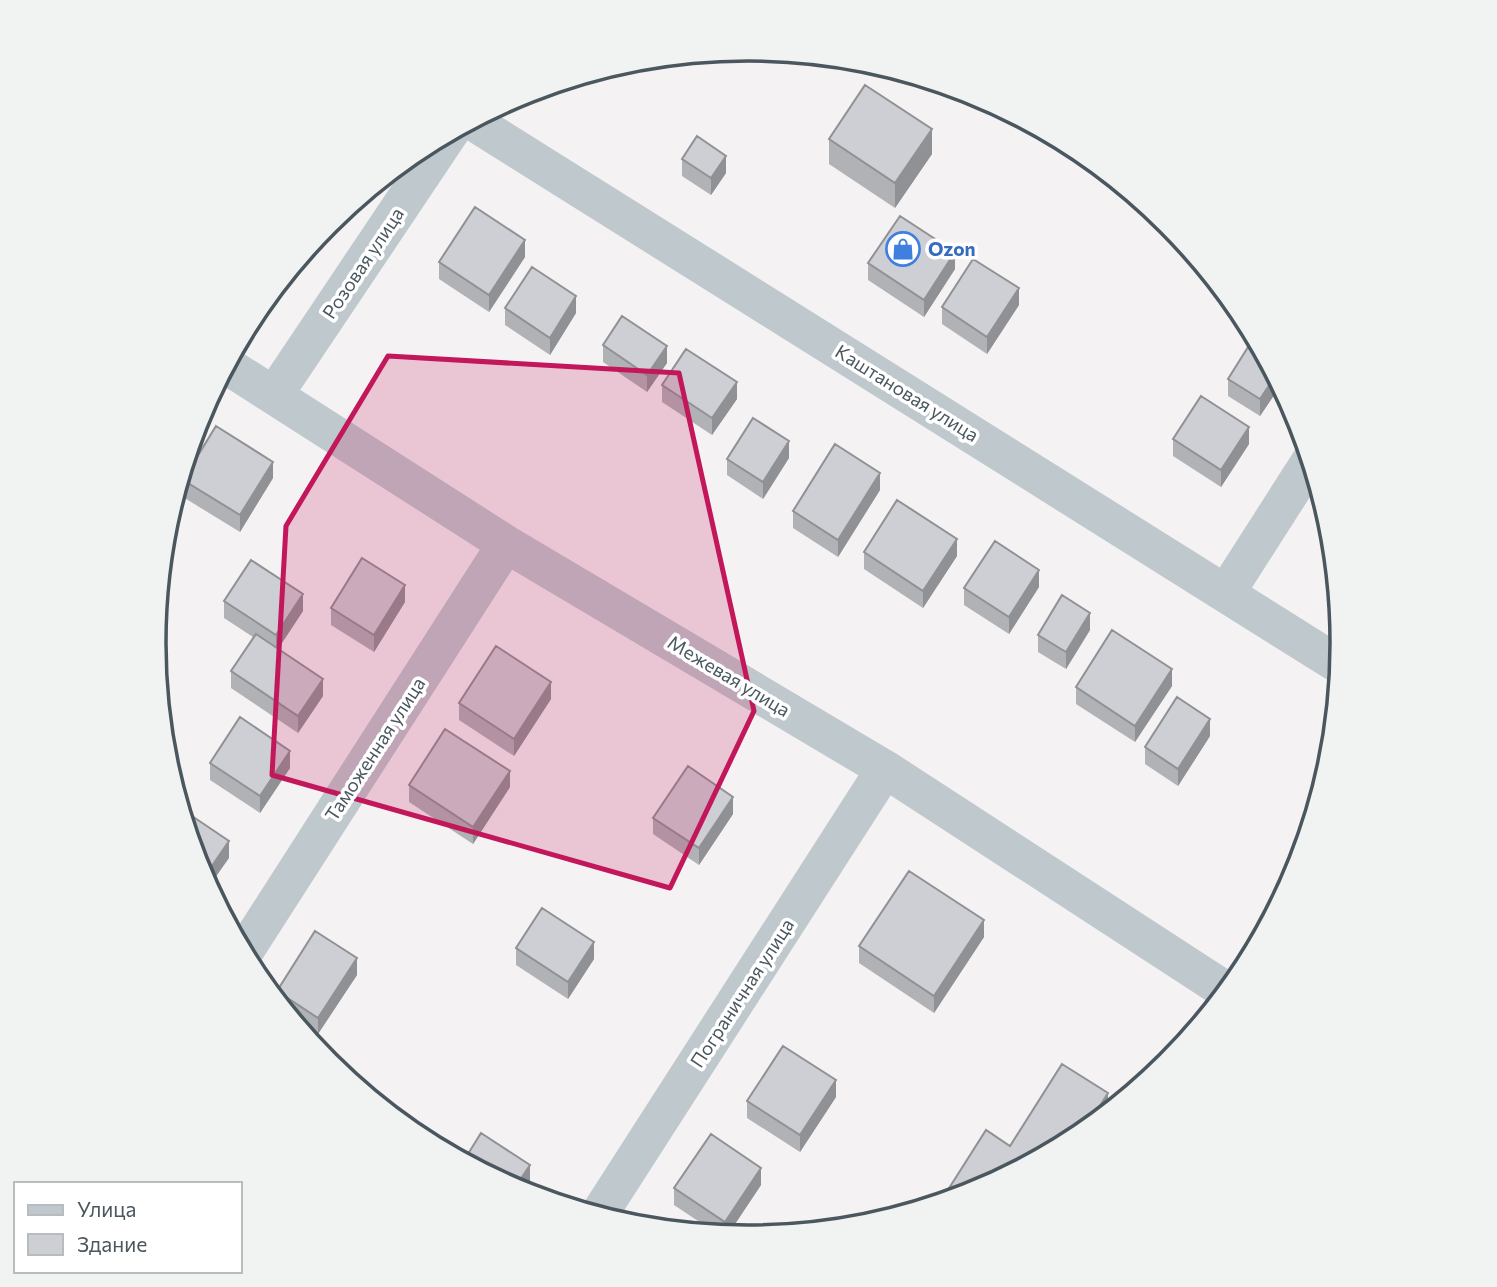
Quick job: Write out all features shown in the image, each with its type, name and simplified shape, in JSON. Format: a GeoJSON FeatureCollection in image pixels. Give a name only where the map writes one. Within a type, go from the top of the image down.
{"type":"FeatureCollection","features":[{"type":"Feature","properties":{"kind":"street","name":"Каштановая улица"},"geometry":{"type":"LineString","coordinates":[[480,127],[1331,659]]}},
{"type":"Feature","properties":{"kind":"street","name":"Розовая улица"},"geometry":{"type":"LineString","coordinates":[[274,395],[437,151]]}},
{"type":"Feature","properties":{"kind":"street","name":"Межевая улица"},"geometry":{"type":"LineString","coordinates":[[234,370],[506,544],[885,769],[1219,986]]}},
{"type":"Feature","properties":{"kind":"street"},"geometry":{"type":"LineString","coordinates":[[1226,593],[1304,470]]}},
{"type":"Feature","properties":{"kind":"street","name":"Таможенная улица"},"geometry":{"type":"LineString","coordinates":[[250,944],[506,544]]}},
{"type":"Feature","properties":{"kind":"street","name":"Пограничная улица"},"geometry":{"type":"LineString","coordinates":[[604,1207],[885,769]]}},
{"type":"Feature","properties":{"kind":"highlighted area"},"geometry":{"type":"Polygon","coordinates":[[[388,356],[679,373],[754,711],[670,888],[272,775],[286,526],[388,356]]]}},
{"type":"Feature","properties":{"kind":"building"},"geometry":{"type":"Polygon","coordinates":[[[865,85],[932,129],[895,183],[829,139],[865,85]]]}},
{"type":"Feature","properties":{"kind":"building"},"geometry":{"type":"Polygon","coordinates":[[[697,136],[726,156],[711,178],[682,159],[697,136]]]}},
{"type":"Feature","properties":{"kind":"building"},"geometry":{"type":"Polygon","coordinates":[[[475,207],[525,240],[489,295],[439,262],[475,207]]]}},
{"type":"Feature","properties":{"kind":"building"},"geometry":{"type":"Polygon","coordinates":[[[900,216],[955,252],[924,300],[868,263],[900,216]]]}},
{"type":"Feature","properties":{"kind":"building"},"geometry":{"type":"Polygon","coordinates":[[[973,259],[1019,288],[987,337],[942,307],[973,259]]]}},
{"type":"Feature","properties":{"kind":"building"},"geometry":{"type":"Polygon","coordinates":[[[532,267],[576,296],[550,338],[505,308],[532,267]]]}},
{"type":"Feature","properties":{"kind":"building"},"geometry":{"type":"Polygon","coordinates":[[[622,316],[667,346],[647,375],[603,345],[622,316]]]}},
{"type":"Feature","properties":{"kind":"building"},"geometry":{"type":"Polygon","coordinates":[[[1249,346],[1270,384],[1260,399],[1228,379],[1249,346]]]}},
{"type":"Feature","properties":{"kind":"building"},"geometry":{"type":"Polygon","coordinates":[[[686,349],[737,382],[712,418],[662,385],[686,349]]]}},
{"type":"Feature","properties":{"kind":"building"},"geometry":{"type":"Polygon","coordinates":[[[1201,396],[1249,427],[1221,470],[1173,439],[1201,396]]]}},
{"type":"Feature","properties":{"kind":"building"},"geometry":{"type":"Polygon","coordinates":[[[753,418],[789,441],[763,482],[727,459],[753,418]]]}},
{"type":"Feature","properties":{"kind":"building"},"geometry":{"type":"Polygon","coordinates":[[[216,426],[273,462],[240,515],[189,484],[196,458],[216,426]]]}},
{"type":"Feature","properties":{"kind":"building"},"geometry":{"type":"Polygon","coordinates":[[[835,444],[880,473],[838,540],[793,511],[835,444]]]}},
{"type":"Feature","properties":{"kind":"building"},"geometry":{"type":"Polygon","coordinates":[[[897,500],[957,539],[923,591],[864,552],[897,500]]]}},
{"type":"Feature","properties":{"kind":"building"},"geometry":{"type":"Polygon","coordinates":[[[995,541],[1039,570],[1009,617],[964,588],[995,541]]]}},
{"type":"Feature","properties":{"kind":"building"},"geometry":{"type":"Polygon","coordinates":[[[362,558],[405,585],[374,635],[331,608],[362,558]]]}},
{"type":"Feature","properties":{"kind":"building"},"geometry":{"type":"Polygon","coordinates":[[[251,560],[303,594],[276,635],[224,601],[251,560]]]}},
{"type":"Feature","properties":{"kind":"building"},"geometry":{"type":"Polygon","coordinates":[[[1062,595],[1090,613],[1066,652],[1038,635],[1062,595]]]}},
{"type":"Feature","properties":{"kind":"building"},"geometry":{"type":"Polygon","coordinates":[[[1112,630],[1172,669],[1135,726],[1076,687],[1112,630]]]}},
{"type":"Feature","properties":{"kind":"building"},"geometry":{"type":"Polygon","coordinates":[[[256,634],[323,679],[298,716],[231,671],[256,634]]]}},
{"type":"Feature","properties":{"kind":"building"},"geometry":{"type":"Polygon","coordinates":[[[496,646],[551,682],[514,739],[459,703],[496,646]]]}},
{"type":"Feature","properties":{"kind":"building"},"geometry":{"type":"Polygon","coordinates":[[[1177,697],[1210,719],[1178,769],[1145,747],[1177,697]]]}},
{"type":"Feature","properties":{"kind":"building"},"geometry":{"type":"Polygon","coordinates":[[[240,717],[290,751],[260,796],[210,763],[240,717]]]}},
{"type":"Feature","properties":{"kind":"building"},"geometry":{"type":"Polygon","coordinates":[[[445,729],[510,771],[473,827],[409,785],[445,729]]]}},
{"type":"Feature","properties":{"kind":"building"},"geometry":{"type":"Polygon","coordinates":[[[688,766],[733,797],[699,848],[653,818],[688,766]]]}},
{"type":"Feature","properties":{"kind":"building"},"geometry":{"type":"Polygon","coordinates":[[[193,817],[229,841],[211,867],[193,817]]]}},
{"type":"Feature","properties":{"kind":"building"},"geometry":{"type":"Polygon","coordinates":[[[909,871],[984,920],[934,996],[859,946],[909,871]]]}},
{"type":"Feature","properties":{"kind":"building"},"geometry":{"type":"Polygon","coordinates":[[[542,908],[594,942],[568,982],[516,948],[542,908]]]}},
{"type":"Feature","properties":{"kind":"building"},"geometry":{"type":"Polygon","coordinates":[[[315,931],[357,958],[318,1018],[286,997],[279,988],[315,931]]]}},
{"type":"Feature","properties":{"kind":"building"},"geometry":{"type":"Polygon","coordinates":[[[783,1046],[836,1080],[800,1135],[747,1101],[783,1046]]]}},
{"type":"Feature","properties":{"kind":"building"},"geometry":{"type":"Polygon","coordinates":[[[1062,1064],[1108,1093],[1098,1109],[1040,1148],[1006,1166],[948,1190],[986,1130],[1010,1146],[1062,1064]]]}},
{"type":"Feature","properties":{"kind":"building"},"geometry":{"type":"Polygon","coordinates":[[[481,1133],[530,1165],[521,1179],[468,1154],[481,1133]]]}},
{"type":"Feature","properties":{"kind":"building"},"geometry":{"type":"Polygon","coordinates":[[[711,1134],[761,1168],[725,1222],[674,1188],[711,1134]]]}},
{"type":"Feature","properties":{"kind":"place","name":"Ozon"},"geometry":{"type":"Point","coordinates":[903,249]}}]}
